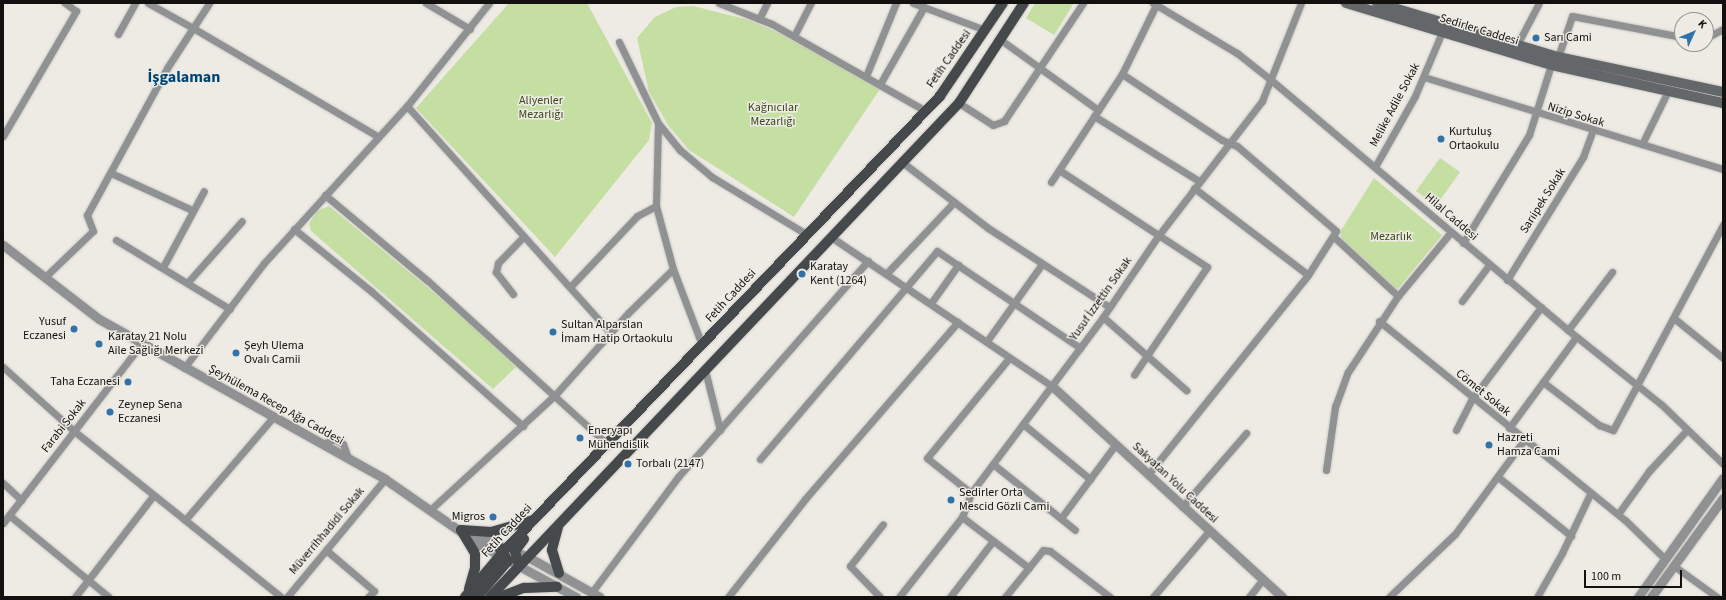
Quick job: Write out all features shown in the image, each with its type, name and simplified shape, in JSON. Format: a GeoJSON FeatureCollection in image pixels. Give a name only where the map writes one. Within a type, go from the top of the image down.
{"type":"FeatureCollection","features":[{"type":"Feature","properties":{"kind":"main road","name":"Fetih Caddesi"},"geometry":{"type":"LineString","coordinates":[[465,597],[535,520],[608,445],[806,234],[940,96],[1003,3]]}},
{"type":"Feature","properties":{"kind":"main road"},"geometry":{"type":"LineString","coordinates":[[490,597],[831,236],[959,103],[1024,3]]}},
{"type":"Feature","properties":{"kind":"main road","name":"Sedirler Caddesi"},"geometry":{"type":"LineString","coordinates":[[1346,3],[1551,65],[1723,103]]}},
{"type":"Feature","properties":{"kind":"main road","name":"Sedirler Caddesi"},"geometry":{"type":"LineString","coordinates":[[1377,3],[1558,57],[1723,92]]}},
{"type":"Feature","properties":{"kind":"main road"},"geometry":{"type":"LineString","coordinates":[[477,597],[505,552],[561,494]]}},
{"type":"Feature","properties":{"kind":"main road"},"geometry":{"type":"LineString","coordinates":[[460,530],[491,532],[535,520]]}},
{"type":"Feature","properties":{"kind":"main road"},"geometry":{"type":"LineString","coordinates":[[558,524],[552,550],[559,573]]}},
{"type":"Feature","properties":{"kind":"main road"},"geometry":{"type":"LineString","coordinates":[[460,530],[475,553],[475,568],[465,597]]}},
{"type":"Feature","properties":{"kind":"main road"},"geometry":{"type":"LineString","coordinates":[[505,552],[519,566]]}},
{"type":"Feature","properties":{"kind":"main road"},"geometry":{"type":"LineString","coordinates":[[500,597],[524,588],[557,586]]}},
{"type":"Feature","properties":{"kind":"street"},"geometry":{"type":"LineString","coordinates":[[3,136],[76,11],[65,3]]}},
{"type":"Feature","properties":{"kind":"street"},"geometry":{"type":"LineString","coordinates":[[118,34],[135,3]]}},
{"type":"Feature","properties":{"kind":"street"},"geometry":{"type":"LineString","coordinates":[[148,3],[378,136]]}},
{"type":"Feature","properties":{"kind":"street"},"geometry":{"type":"LineString","coordinates":[[45,278],[93,231],[87,215],[112,173],[167,68],[208,3]]}},
{"type":"Feature","properties":{"kind":"street"},"geometry":{"type":"LineString","coordinates":[[426,3],[470,29]]}},
{"type":"Feature","properties":{"kind":"street"},"geometry":{"type":"LineString","coordinates":[[184,368],[294,229],[407,106],[470,29],[489,3]]}},
{"type":"Feature","properties":{"kind":"street"},"geometry":{"type":"LineString","coordinates":[[719,3],[759,19],[794,36],[926,111]]}},
{"type":"Feature","properties":{"kind":"street"},"geometry":{"type":"LineString","coordinates":[[759,19],[767,3]]}},
{"type":"Feature","properties":{"kind":"street"},"geometry":{"type":"LineString","coordinates":[[794,36],[811,3]]}},
{"type":"Feature","properties":{"kind":"street"},"geometry":{"type":"LineString","coordinates":[[866,76],[896,3]]}},
{"type":"Feature","properties":{"kind":"street"},"geometry":{"type":"LineString","coordinates":[[913,3],[985,30]]}},
{"type":"Feature","properties":{"kind":"street"},"geometry":{"type":"LineString","coordinates":[[959,103],[992,125],[1004,121],[1027,90],[1038,68],[1083,3]]}},
{"type":"Feature","properties":{"kind":"street","name":"Yusuf İzzettin Sokak"},"geometry":{"type":"LineString","coordinates":[[899,597],[962,517],[971,493],[1103,317],[1158,236],[1229,142],[1262,102],[1272,80],[1301,3]]}},
{"type":"Feature","properties":{"kind":"street"},"geometry":{"type":"LineString","coordinates":[[1517,45],[1539,3]]}},
{"type":"Feature","properties":{"kind":"street"},"geometry":{"type":"LineString","coordinates":[[1051,182],[1122,74],[1154,4]]}},
{"type":"Feature","properties":{"kind":"street","name":"Hilal Caddesi"},"geometry":{"type":"LineString","coordinates":[[1154,4],[1237,53],[1272,80],[1376,165],[1489,265],[1576,337],[1636,384],[1723,464]]}},
{"type":"Feature","properties":{"kind":"street"},"geometry":{"type":"LineString","coordinates":[[880,84],[924,7]]}},
{"type":"Feature","properties":{"kind":"street"},"geometry":{"type":"LineString","coordinates":[[1558,57],[1572,16],[1674,35]]}},
{"type":"Feature","properties":{"kind":"street"},"geometry":{"type":"LineString","coordinates":[[1714,34],[1723,29]]}},
{"type":"Feature","properties":{"kind":"street","name":"Melike Adile Sokak"},"geometry":{"type":"LineString","coordinates":[[1376,165],[1424,77],[1442,32]]}},
{"type":"Feature","properties":{"kind":"street"},"geometry":{"type":"LineString","coordinates":[[1000,40],[1096,113],[1200,181]]}},
{"type":"Feature","properties":{"kind":"street"},"geometry":{"type":"LineString","coordinates":[[619,42],[658,123],[680,150],[712,177],[806,234]]}},
{"type":"Feature","properties":{"kind":"street"},"geometry":{"type":"LineString","coordinates":[[1463,243],[1509,172],[1529,135],[1534,114],[1551,65]]}},
{"type":"Feature","properties":{"kind":"street"},"geometry":{"type":"LineString","coordinates":[[1122,74],[1229,142],[1336,231],[1308,275],[1148,475]]}},
{"type":"Feature","properties":{"kind":"street","name":"Nizip Sokak"},"geometry":{"type":"LineString","coordinates":[[1424,77],[1592,132],[1642,144],[1723,169]]}},
{"type":"Feature","properties":{"kind":"street"},"geometry":{"type":"LineString","coordinates":[[1642,144],[1668,91]]}},
{"type":"Feature","properties":{"kind":"street"},"geometry":{"type":"LineString","coordinates":[[407,106],[571,286],[611,333]]}},
{"type":"Feature","properties":{"kind":"street"},"geometry":{"type":"LineString","coordinates":[[658,123],[656,206],[673,269],[702,345]]}},
{"type":"Feature","properties":{"kind":"street","name":"Sarıipek Sokak"},"geometry":{"type":"LineString","coordinates":[[1507,280],[1583,157],[1592,132]]}},
{"type":"Feature","properties":{"kind":"street"},"geometry":{"type":"LineString","coordinates":[[902,162],[954,202],[1042,264],[1109,307]]}},
{"type":"Feature","properties":{"kind":"street"},"geometry":{"type":"LineString","coordinates":[[1060,170],[1207,267],[1148,357],[1134,375]]}},
{"type":"Feature","properties":{"kind":"street"},"geometry":{"type":"LineString","coordinates":[[112,173],[192,210]]}},
{"type":"Feature","properties":{"kind":"street"},"geometry":{"type":"LineString","coordinates":[[1194,188],[1308,275]]}},
{"type":"Feature","properties":{"kind":"street"},"geometry":{"type":"LineString","coordinates":[[163,267],[192,210],[204,191]]}},
{"type":"Feature","properties":{"kind":"street"},"geometry":{"type":"LineString","coordinates":[[325,195],[555,395],[608,445]]}},
{"type":"Feature","properties":{"kind":"street"},"geometry":{"type":"LineString","coordinates":[[886,274],[954,202]]}},
{"type":"Feature","properties":{"kind":"street"},"geometry":{"type":"LineString","coordinates":[[571,286],[637,216],[656,206]]}},
{"type":"Feature","properties":{"kind":"street"},"geometry":{"type":"LineString","coordinates":[[188,282],[242,221]]}},
{"type":"Feature","properties":{"kind":"street"},"geometry":{"type":"LineString","coordinates":[[1543,382],[1610,430],[1620,420],[1636,384],[1675,319],[1723,225]]}},
{"type":"Feature","properties":{"kind":"street"},"geometry":{"type":"LineString","coordinates":[[294,229],[372,292],[523,426]]}},
{"type":"Feature","properties":{"kind":"street"},"geometry":{"type":"LineString","coordinates":[[1326,470],[1335,407],[1348,372],[1379,321],[1451,232]]}},
{"type":"Feature","properties":{"kind":"street"},"geometry":{"type":"LineString","coordinates":[[513,294],[496,272],[498,263],[524,236]]}},
{"type":"Feature","properties":{"kind":"street"},"geometry":{"type":"LineString","coordinates":[[831,236],[1052,386]]}},
{"type":"Feature","properties":{"kind":"street"},"geometry":{"type":"LineString","coordinates":[[1333,236],[1398,296]]}},
{"type":"Feature","properties":{"kind":"street"},"geometry":{"type":"LineString","coordinates":[[116,240],[188,282],[230,309]]}},
{"type":"Feature","properties":{"kind":"street","name":"Şeyhülema Recep Ağa Caddesi"},"geometry":{"type":"LineString","coordinates":[[3,245],[83,308],[184,368],[385,478],[460,530],[505,552],[528,557],[596,595]]}},
{"type":"Feature","properties":{"kind":"street"},"geometry":{"type":"LineString","coordinates":[[760,459],[937,251],[1080,348]]}},
{"type":"Feature","properties":{"kind":"street"},"geometry":{"type":"LineString","coordinates":[[596,595],[678,477],[868,261]]}},
{"type":"Feature","properties":{"kind":"street"},"geometry":{"type":"LineString","coordinates":[[987,341],[1042,264]]}},
{"type":"Feature","properties":{"kind":"street"},"geometry":{"type":"LineString","coordinates":[[930,303],[958,265]]}},
{"type":"Feature","properties":{"kind":"street"},"geometry":{"type":"LineString","coordinates":[[1462,301],[1489,265]]}},
{"type":"Feature","properties":{"kind":"street"},"geometry":{"type":"LineString","coordinates":[[430,510],[555,395],[611,333],[673,269]]}},
{"type":"Feature","properties":{"kind":"street"},"geometry":{"type":"LineString","coordinates":[[1568,330],[1612,272]]}},
{"type":"Feature","properties":{"kind":"street"},"geometry":{"type":"LineString","coordinates":[[1456,430],[1472,399],[1541,307]]}},
{"type":"Feature","properties":{"kind":"street"},"geometry":{"type":"LineString","coordinates":[[1103,317],[1186,390]]}},
{"type":"Feature","properties":{"kind":"street"},"geometry":{"type":"LineString","coordinates":[[1675,319],[1723,358]]}},
{"type":"Feature","properties":{"kind":"street","name":"Cömet Sokak"},"geometry":{"type":"LineString","coordinates":[[1379,321],[1472,399],[1590,494],[1618,514],[1665,558]]}},
{"type":"Feature","properties":{"kind":"street"},"geometry":{"type":"LineString","coordinates":[[728,597],[806,499],[958,322]]}},
{"type":"Feature","properties":{"kind":"street"},"geometry":{"type":"LineString","coordinates":[[1509,428],[1576,337]]}},
{"type":"Feature","properties":{"kind":"street","name":"Farabi Sokak"},"geometry":{"type":"LineString","coordinates":[[3,523],[142,343]]}},
{"type":"Feature","properties":{"kind":"street"},"geometry":{"type":"LineString","coordinates":[[971,493],[927,458],[1009,358]]}},
{"type":"Feature","properties":{"kind":"street"},"geometry":{"type":"LineString","coordinates":[[3,368],[74,431],[153,496],[281,597]]}},
{"type":"Feature","properties":{"kind":"street"},"geometry":{"type":"LineString","coordinates":[[705,370],[720,430]]}},
{"type":"Feature","properties":{"kind":"street","name":"Sakyatan Yolu Caddesi"},"geometry":{"type":"LineString","coordinates":[[1052,386],[1182,507],[1282,597]]}},
{"type":"Feature","properties":{"kind":"street"},"geometry":{"type":"LineString","coordinates":[[185,520],[274,416]]}},
{"type":"Feature","properties":{"kind":"street"},"geometry":{"type":"LineString","coordinates":[[1023,424],[1090,479]]}},
{"type":"Feature","properties":{"kind":"street"},"geometry":{"type":"LineString","coordinates":[[1618,514],[1649,471],[1687,430]]}},
{"type":"Feature","properties":{"kind":"street"},"geometry":{"type":"LineString","coordinates":[[1182,507],[1246,433]]}},
{"type":"Feature","properties":{"kind":"street"},"geometry":{"type":"LineString","coordinates":[[1389,597],[1455,534],[1524,440]]}},
{"type":"Feature","properties":{"kind":"street"},"geometry":{"type":"LineString","coordinates":[[1061,518],[1116,444]]}},
{"type":"Feature","properties":{"kind":"street"},"geometry":{"type":"LineString","coordinates":[[993,464],[1075,530]]}},
{"type":"Feature","properties":{"kind":"street"},"geometry":{"type":"LineString","coordinates":[[1498,477],[1571,536]]}},
{"type":"Feature","properties":{"kind":"street","name":"Müverrihhadidi Sokak"},"geometry":{"type":"LineString","coordinates":[[287,597],[385,478]]}},
{"type":"Feature","properties":{"kind":"street"},"geometry":{"type":"LineString","coordinates":[[1638,597],[1723,478]]}},
{"type":"Feature","properties":{"kind":"street"},"geometry":{"type":"LineString","coordinates":[[3,483],[21,500]]}},
{"type":"Feature","properties":{"kind":"street"},"geometry":{"type":"LineString","coordinates":[[1536,597],[1571,536],[1590,494]]}},
{"type":"Feature","properties":{"kind":"street"},"geometry":{"type":"LineString","coordinates":[[75,597],[153,496]]}},
{"type":"Feature","properties":{"kind":"street"},"geometry":{"type":"LineString","coordinates":[[1651,597],[1723,498]]}},
{"type":"Feature","properties":{"kind":"street"},"geometry":{"type":"LineString","coordinates":[[9,515],[109,597]]}},
{"type":"Feature","properties":{"kind":"street"},"geometry":{"type":"LineString","coordinates":[[962,517],[1028,568]]}},
{"type":"Feature","properties":{"kind":"street"},"geometry":{"type":"LineString","coordinates":[[880,597],[850,566],[883,524]]}},
{"type":"Feature","properties":{"kind":"street"},"geometry":{"type":"LineString","coordinates":[[1153,597],[1209,531]]}},
{"type":"Feature","properties":{"kind":"street"},"geometry":{"type":"LineString","coordinates":[[950,597],[993,541]]}},
{"type":"Feature","properties":{"kind":"street"},"geometry":{"type":"LineString","coordinates":[[326,550],[374,591],[368,597]]}},
{"type":"Feature","properties":{"kind":"street"},"geometry":{"type":"LineString","coordinates":[[1005,597],[1043,550],[1050,551],[1110,597]]}},
{"type":"Feature","properties":{"kind":"street"},"geometry":{"type":"LineString","coordinates":[[519,566],[576,597]]}},
{"type":"Feature","properties":{"kind":"street"},"geometry":{"type":"LineString","coordinates":[[1674,566],[1717,597]]}},
{"type":"Feature","properties":{"kind":"street"},"geometry":{"type":"LineString","coordinates":[[1249,597],[1263,580]]}},
{"type":"Feature","properties":{"kind":"green space","name":"Aliyenler Mezarlığı"},"geometry":{"type":"Polygon","coordinates":[[[509,3],[587,3],[652,123],[649,140],[555,257],[416,108],[509,3]]]}},
{"type":"Feature","properties":{"kind":"green space"},"geometry":{"type":"Polygon","coordinates":[[[1035,3],[1074,3],[1054,35],[1026,18],[1035,3]]]}},
{"type":"Feature","properties":{"kind":"green space","name":"Kağnıcılar Mezarlığı"},"geometry":{"type":"Polygon","coordinates":[[[693,6],[749,20],[777,32],[880,89],[794,217],[689,150],[668,125],[649,92],[637,38],[655,17],[676,7],[693,6]]]}},
{"type":"Feature","properties":{"kind":"green space"},"geometry":{"type":"Polygon","coordinates":[[[1440,158],[1460,172],[1436,206],[1416,191],[1440,158]]]}},
{"type":"Feature","properties":{"kind":"green space","name":"Mezarlık"},"geometry":{"type":"Polygon","coordinates":[[[1374,178],[1442,235],[1397,290],[1342,240],[1340,232],[1374,178]]]}},
{"type":"Feature","properties":{"kind":"green space"},"geometry":{"type":"Polygon","coordinates":[[[329,206],[466,319],[516,367],[493,389],[311,231],[309,224],[317,211],[329,206]]]}},
{"type":"Feature","properties":{"kind":"place","name":"Sarı Cami"},"geometry":{"type":"Point","coordinates":[1536,38]}},
{"type":"Feature","properties":{"kind":"place","name":"Kurtuluş Ortaokulu"},"geometry":{"type":"Point","coordinates":[1441,139]}},
{"type":"Feature","properties":{"kind":"place","name":"Karatay Kent (1264)"},"geometry":{"type":"Point","coordinates":[802,274]}},
{"type":"Feature","properties":{"kind":"place","name":"Yusuf Eczanesi"},"geometry":{"type":"Point","coordinates":[74,329]}},
{"type":"Feature","properties":{"kind":"place","name":"Sultan Alparslan İmam Hatip Ortaokulu"},"geometry":{"type":"Point","coordinates":[553,332]}},
{"type":"Feature","properties":{"kind":"place","name":"Karatay 21 Nolu Aile Sağlığı Merkezi"},"geometry":{"type":"Point","coordinates":[99,344]}},
{"type":"Feature","properties":{"kind":"place","name":"Şeyh Ulema Ovalı Camii"},"geometry":{"type":"Point","coordinates":[236,353]}},
{"type":"Feature","properties":{"kind":"place","name":"Taha Eczanesi"},"geometry":{"type":"Point","coordinates":[128,382]}},
{"type":"Feature","properties":{"kind":"place","name":"Zeynep Sena Eczanesi"},"geometry":{"type":"Point","coordinates":[110,412]}},
{"type":"Feature","properties":{"kind":"place","name":"Eneryapı Mühendislik"},"geometry":{"type":"Point","coordinates":[580,438]}},
{"type":"Feature","properties":{"kind":"place","name":"Hazreti Hamza Cami"},"geometry":{"type":"Point","coordinates":[1489,445]}},
{"type":"Feature","properties":{"kind":"place","name":"Torbalı (2147)"},"geometry":{"type":"Point","coordinates":[628,464]}},
{"type":"Feature","properties":{"kind":"place","name":"Sedirler Orta Mescid Gözli Cami"},"geometry":{"type":"Point","coordinates":[951,500]}},
{"type":"Feature","properties":{"kind":"place","name":"Migros"},"geometry":{"type":"Point","coordinates":[493,517]}},
{"type":"Feature","properties":{"kind":"district","name":"İşgalaman"},"geometry":{"type":"Point","coordinates":[184,77]}}]}
